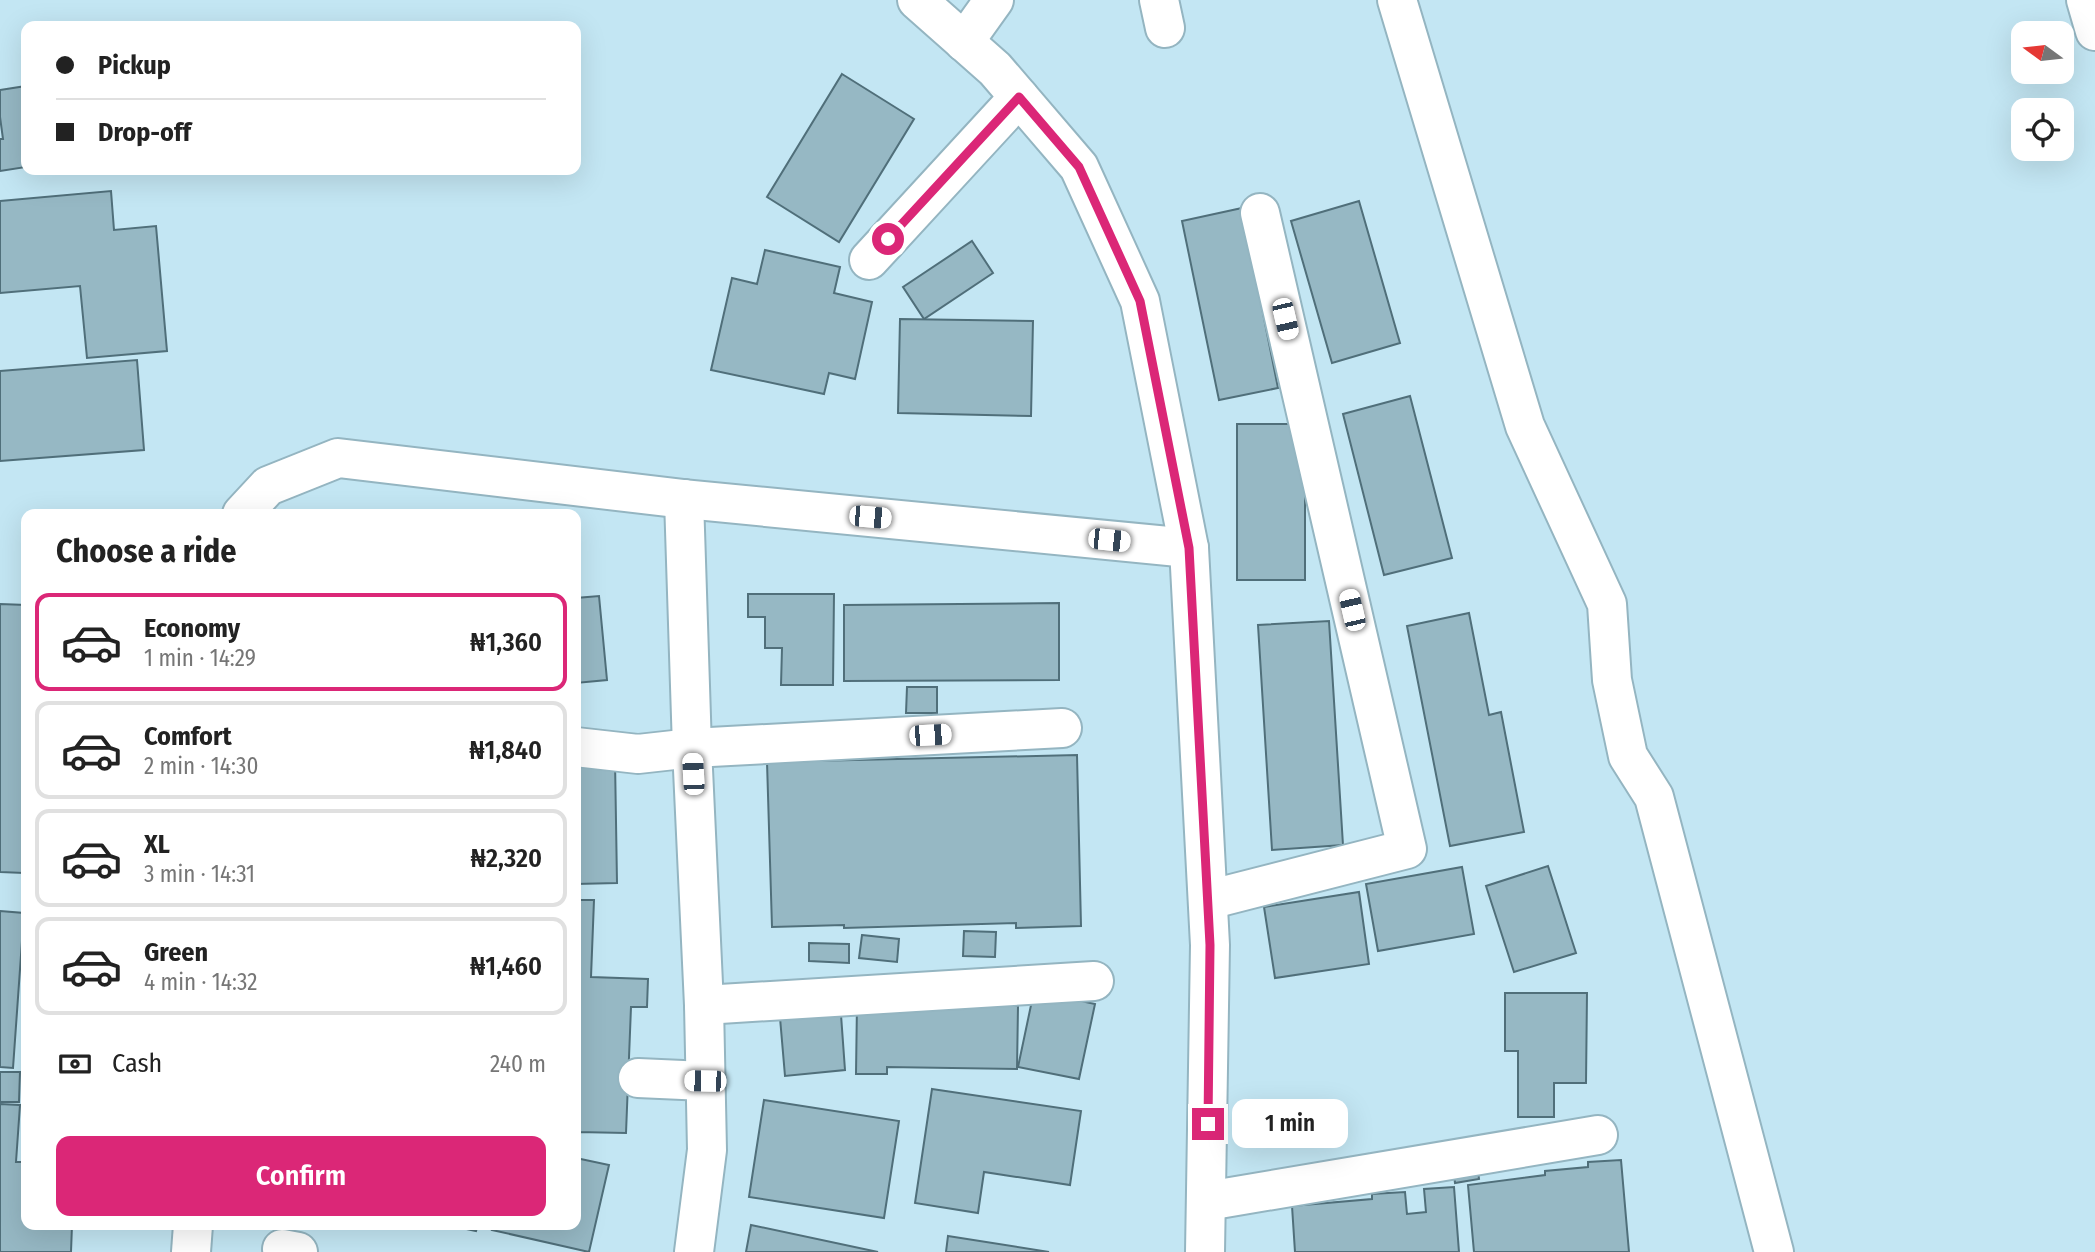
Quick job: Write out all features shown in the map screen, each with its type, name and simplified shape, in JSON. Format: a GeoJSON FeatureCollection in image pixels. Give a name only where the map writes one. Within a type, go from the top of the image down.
{"type":"FeatureCollection","features":[{"type":"Feature","properties":{"kind":"street"},"geometry":{"type":"LineString","coordinates":[[917,0],[995,69],[1079,167],[1140,301],[1189,548],[1210,945],[1205,1252]]}},
{"type":"Feature","properties":{"kind":"street"},"geometry":{"type":"LineString","coordinates":[[964,42],[994,0]]}},
{"type":"Feature","properties":{"kind":"street"},"geometry":{"type":"LineString","coordinates":[[1397,0],[1525,426],[1607,604],[1612,680],[1628,756],[1654,797],[1773,1252]]}},
{"type":"Feature","properties":{"kind":"street"},"geometry":{"type":"LineString","coordinates":[[2086,0],[2095,31]]}},
{"type":"Feature","properties":{"kind":"street"},"geometry":{"type":"LineString","coordinates":[[869,260],[1019,97]]}},
{"type":"Feature","properties":{"kind":"street"},"geometry":{"type":"LineString","coordinates":[[1208,900],[1407,849],[1260,213]]}},
{"type":"Feature","properties":{"kind":"street"},"geometry":{"type":"LineString","coordinates":[[247,509],[268,486],[338,458],[684,499],[1189,548]]}},
{"type":"Feature","properties":{"kind":"street"},"geometry":{"type":"LineString","coordinates":[[684,499],[704,1004],[707,1150],[694,1252]]}},
{"type":"Feature","properties":{"kind":"street"},"geometry":{"type":"LineString","coordinates":[[581,748],[638,754],[692,748],[1062,728]]}},
{"type":"Feature","properties":{"kind":"street"},"geometry":{"type":"LineString","coordinates":[[704,1004],[1094,981]]}},
{"type":"Feature","properties":{"kind":"street"},"geometry":{"type":"LineString","coordinates":[[638,1078],[705,1081]]}},
{"type":"Feature","properties":{"kind":"street"},"geometry":{"type":"LineString","coordinates":[[1207,1200],[1598,1135]]}},
{"type":"Feature","properties":{"kind":"street"},"geometry":{"type":"LineString","coordinates":[[191,1252],[193,1230]]}},
{"type":"Feature","properties":{"kind":"building"},"geometry":{"type":"Polygon","coordinates":[[[842,74],[914,119],[839,242],[767,197],[842,74]]]}},
{"type":"Feature","properties":{"kind":"building"},"geometry":{"type":"Polygon","coordinates":[[[21,87],[21,168],[0,171],[0,139],[3,139],[0,90],[21,87]]]}},
{"type":"Feature","properties":{"kind":"building"},"geometry":{"type":"Polygon","coordinates":[[[111,191],[114,230],[156,226],[167,351],[87,358],[80,286],[0,293],[0,201],[111,191]]]}},
{"type":"Feature","properties":{"kind":"building"},"geometry":{"type":"Polygon","coordinates":[[[1359,201],[1400,343],[1332,363],[1291,221],[1359,201]]]}},
{"type":"Feature","properties":{"kind":"building"},"geometry":{"type":"Polygon","coordinates":[[[1242,208],[1278,388],[1219,400],[1182,221],[1242,208]]]}},
{"type":"Feature","properties":{"kind":"building"},"geometry":{"type":"Polygon","coordinates":[[[972,241],[993,273],[924,319],[903,287],[972,241]]]}},
{"type":"Feature","properties":{"kind":"building"},"geometry":{"type":"Polygon","coordinates":[[[765,250],[840,267],[834,293],[872,302],[855,379],[829,373],[824,394],[711,370],[732,278],[757,284],[765,250]]]}},
{"type":"Feature","properties":{"kind":"building"},"geometry":{"type":"Polygon","coordinates":[[[900,319],[1033,321],[1031,416],[898,413],[900,319]]]}},
{"type":"Feature","properties":{"kind":"building"},"geometry":{"type":"Polygon","coordinates":[[[137,360],[144,450],[0,461],[0,371],[137,360]]]}},
{"type":"Feature","properties":{"kind":"building"},"geometry":{"type":"Polygon","coordinates":[[[1410,396],[1452,558],[1384,575],[1343,414],[1410,396]]]}},
{"type":"Feature","properties":{"kind":"building"},"geometry":{"type":"Polygon","coordinates":[[[1237,424],[1305,424],[1305,580],[1237,580],[1237,424]]]}},
{"type":"Feature","properties":{"kind":"building"},"geometry":{"type":"Polygon","coordinates":[[[748,594],[834,594],[833,685],[781,685],[782,648],[765,648],[765,617],[748,617],[748,594]]]}},
{"type":"Feature","properties":{"kind":"building"},"geometry":{"type":"Polygon","coordinates":[[[599,596],[607,680],[581,683],[581,598],[599,596]]]}},
{"type":"Feature","properties":{"kind":"building"},"geometry":{"type":"Polygon","coordinates":[[[1059,603],[1059,680],[844,681],[844,605],[1059,603]]]}},
{"type":"Feature","properties":{"kind":"building"},"geometry":{"type":"Polygon","coordinates":[[[0,604],[21,605],[21,873],[0,872],[0,604]]]}},
{"type":"Feature","properties":{"kind":"building"},"geometry":{"type":"Polygon","coordinates":[[[1469,613],[1489,715],[1501,712],[1524,832],[1450,846],[1407,626],[1469,613]]]}},
{"type":"Feature","properties":{"kind":"building"},"geometry":{"type":"Polygon","coordinates":[[[1329,621],[1343,845],[1272,850],[1258,625],[1329,621]]]}},
{"type":"Feature","properties":{"kind":"building"},"geometry":{"type":"Polygon","coordinates":[[[907,687],[937,687],[937,713],[906,713],[907,687]]]}},
{"type":"Feature","properties":{"kind":"building"},"geometry":{"type":"Polygon","coordinates":[[[1077,755],[1081,926],[1016,928],[1016,923],[844,928],[844,925],[772,927],[767,762],[1077,755]]]}},
{"type":"Feature","properties":{"kind":"building"},"geometry":{"type":"Polygon","coordinates":[[[581,760],[615,760],[617,883],[581,884],[581,760]]]}},
{"type":"Feature","properties":{"kind":"building"},"geometry":{"type":"Polygon","coordinates":[[[1548,866],[1576,953],[1514,972],[1486,886],[1548,866]]]}},
{"type":"Feature","properties":{"kind":"building"},"geometry":{"type":"Polygon","coordinates":[[[1462,867],[1474,934],[1378,951],[1366,884],[1462,867]]]}},
{"type":"Feature","properties":{"kind":"building"},"geometry":{"type":"Polygon","coordinates":[[[1359,892],[1369,964],[1275,978],[1264,907],[1359,892]]]}},
{"type":"Feature","properties":{"kind":"building"},"geometry":{"type":"Polygon","coordinates":[[[581,900],[594,900],[591,977],[648,979],[647,1007],[631,1007],[626,1133],[581,1132],[581,900]]]}},
{"type":"Feature","properties":{"kind":"building"},"geometry":{"type":"Polygon","coordinates":[[[0,911],[21,913],[21,955],[13,1068],[0,1067],[0,911]]]}},
{"type":"Feature","properties":{"kind":"building"},"geometry":{"type":"Polygon","coordinates":[[[964,931],[996,932],[995,957],[963,956],[964,931]]]}},
{"type":"Feature","properties":{"kind":"building"},"geometry":{"type":"Polygon","coordinates":[[[862,935],[899,939],[897,962],[859,958],[862,935]]]}},
{"type":"Feature","properties":{"kind":"building"},"geometry":{"type":"Polygon","coordinates":[[[809,943],[849,944],[849,963],[809,961],[809,943]]]}},
{"type":"Feature","properties":{"kind":"building"},"geometry":{"type":"Polygon","coordinates":[[[1034,991],[1095,1004],[1079,1079],[1018,1067],[1034,991]]]}},
{"type":"Feature","properties":{"kind":"building"},"geometry":{"type":"Polygon","coordinates":[[[1505,993],[1587,993],[1586,1083],[1554,1083],[1554,1117],[1518,1117],[1518,1051],[1505,1051],[1505,993]]]}},
{"type":"Feature","properties":{"kind":"building"},"geometry":{"type":"Polygon","coordinates":[[[840,1001],[845,1070],[785,1076],[779,1006],[840,1001]]]}},
{"type":"Feature","properties":{"kind":"building"},"geometry":{"type":"Polygon","coordinates":[[[857,1003],[1018,1006],[1017,1069],[887,1067],[887,1074],[856,1074],[857,1003]]]}},
{"type":"Feature","properties":{"kind":"building"},"geometry":{"type":"Polygon","coordinates":[[[0,1072],[20,1072],[19,1102],[0,1102],[0,1072]]]}},
{"type":"Feature","properties":{"kind":"building"},"geometry":{"type":"Polygon","coordinates":[[[932,1089],[1081,1111],[1070,1185],[984,1172],[978,1213],[915,1203],[932,1089]]]}},
{"type":"Feature","properties":{"kind":"building"},"geometry":{"type":"Polygon","coordinates":[[[764,1100],[899,1121],[884,1218],[749,1197],[764,1100]]]}},
{"type":"Feature","properties":{"kind":"building"},"geometry":{"type":"Polygon","coordinates":[[[0,1104],[20,1105],[16,1162],[21,1162],[21,1230],[72,1230],[71,1252],[0,1252],[0,1104]]]}},
{"type":"Feature","properties":{"kind":"building"},"geometry":{"type":"Polygon","coordinates":[[[1476,1156],[1479,1179],[1455,1183],[1452,1160],[1476,1156]]]}},
{"type":"Feature","properties":{"kind":"building"},"geometry":{"type":"Polygon","coordinates":[[[581,1159],[609,1165],[589,1252],[492,1230],[581,1230],[581,1159]]]}},
{"type":"Feature","properties":{"kind":"building"},"geometry":{"type":"Polygon","coordinates":[[[1621,1160],[1629,1252],[1474,1252],[1468,1185],[1545,1175],[1545,1171],[1588,1167],[1588,1162],[1621,1160]]]}},
{"type":"Feature","properties":{"kind":"building"},"geometry":{"type":"Polygon","coordinates":[[[1454,1187],[1459,1252],[1295,1252],[1292,1206],[1372,1199],[1372,1194],[1405,1192],[1407,1214],[1426,1212],[1424,1189],[1454,1187]]]}},
{"type":"Feature","properties":{"kind":"building"},"geometry":{"type":"Polygon","coordinates":[[[751,1225],[878,1252],[746,1252],[751,1225]]]}},
{"type":"Feature","properties":{"kind":"building"},"geometry":{"type":"Polygon","coordinates":[[[948,1236],[1049,1252],[946,1252],[948,1236]]]}},
{"type":"Feature","properties":{"kind":"route"},"geometry":{"type":"LineString","coordinates":[[888,239],[1019,97],[1079,167],[1140,301],[1189,548],[1210,945],[1208,1124]]}}]}
